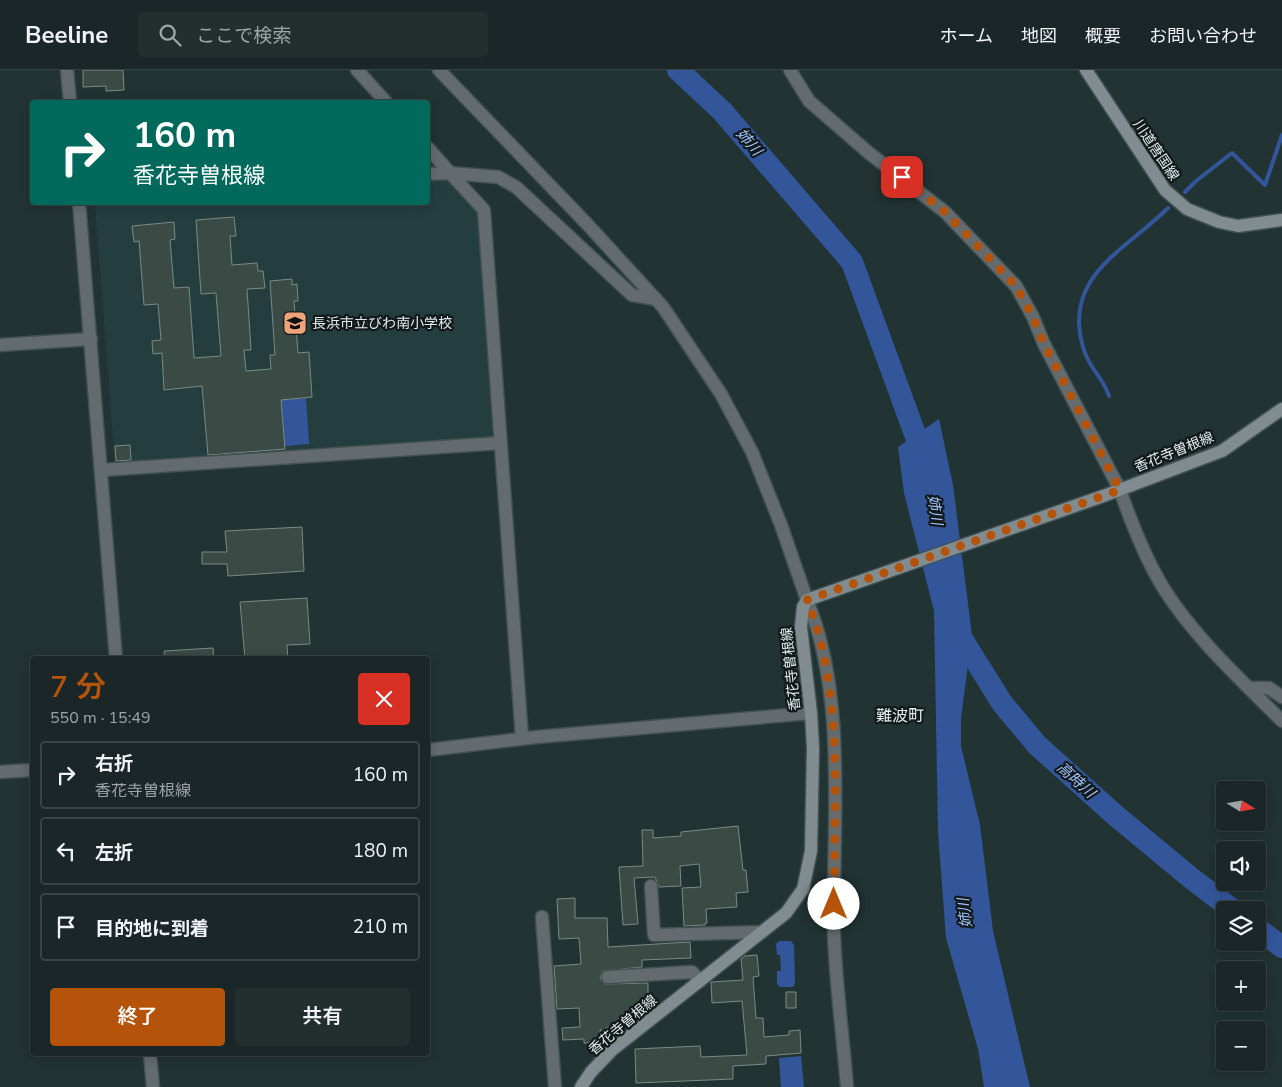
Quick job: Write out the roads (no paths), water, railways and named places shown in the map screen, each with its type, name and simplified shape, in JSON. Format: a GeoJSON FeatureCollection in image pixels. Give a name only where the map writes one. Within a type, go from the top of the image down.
{"type":"FeatureCollection","features":[{"type":"Feature","properties":{"kind":"main road","name":"川道唐国線"},"geometry":{"type":"LineString","coordinates":[[1086,70],[1165,190],[1187,209],[1219,222],[1238,226],[1282,220]]}},
{"type":"Feature","properties":{"kind":"main road","name":"香花寺曽根線"},"geometry":{"type":"LineString","coordinates":[[581,1087],[591,1072],[612,1050],[793,906],[803,889],[807,879],[811,842],[813,748],[801,626],[803,607],[807,600],[1120,490],[1222,451],[1282,410]]}},
{"type":"Feature","properties":{"kind":"street"},"geometry":{"type":"LineString","coordinates":[[67,70],[70,100]]}},
{"type":"Feature","properties":{"kind":"street"},"geometry":{"type":"LineString","coordinates":[[357,70],[384,100]]}},
{"type":"Feature","properties":{"kind":"street"},"geometry":{"type":"LineString","coordinates":[[439,70],[588,225],[663,307],[721,394],[752,452],[778,516],[819,635],[829,693],[833,738],[834,937],[847,1087]]}},
{"type":"Feature","properties":{"kind":"street"},"geometry":{"type":"LineString","coordinates":[[790,70],[809,101],[869,153],[945,212],[1016,286],[1120,490],[1139,540],[1162,585],[1201,639],[1282,721]]}},
{"type":"Feature","properties":{"kind":"street"},"geometry":{"type":"LineString","coordinates":[[430,150],[484,210],[522,738]]}},
{"type":"Feature","properties":{"kind":"street"},"geometry":{"type":"LineString","coordinates":[[430,174],[450,173],[498,177],[516,186],[632,295],[656,299]]}},
{"type":"Feature","properties":{"kind":"street"},"geometry":{"type":"LineString","coordinates":[[80,205],[116,656]]}},
{"type":"Feature","properties":{"kind":"street"},"geometry":{"type":"LineString","coordinates":[[0,346],[91,339]]}},
{"type":"Feature","properties":{"kind":"street"},"geometry":{"type":"LineString","coordinates":[[102,470],[500,443]]}},
{"type":"Feature","properties":{"kind":"street"},"geometry":{"type":"LineString","coordinates":[[1250,688],[1269,688],[1282,697]]}},
{"type":"Feature","properties":{"kind":"street"},"geometry":{"type":"LineString","coordinates":[[430,750],[522,738],[811,713]]}},
{"type":"Feature","properties":{"kind":"street"},"geometry":{"type":"LineString","coordinates":[[0,772],[30,770]]}},
{"type":"Feature","properties":{"kind":"street"},"geometry":{"type":"LineString","coordinates":[[651,886],[654,936],[762,932]]}},
{"type":"Feature","properties":{"kind":"street"},"geometry":{"type":"LineString","coordinates":[[542,917],[555,1087]]}},
{"type":"Feature","properties":{"kind":"street"},"geometry":{"type":"LineString","coordinates":[[608,977],[692,972],[700,980]]}},
{"type":"Feature","properties":{"kind":"street"},"geometry":{"type":"LineString","coordinates":[[150,1056],[153,1087]]}},
{"type":"Feature","properties":{"kind":"water"},"geometry":{"type":"Polygon","coordinates":[[[306,398],[309,444],[285,446],[281,400],[306,398]]]}},
{"type":"Feature","properties":{"kind":"water"},"geometry":{"type":"Polygon","coordinates":[[[939,419],[953,485],[972,635],[961,718],[961,746],[980,825],[993,931],[1030,1087],[984,1087],[978,1049],[946,938],[938,832],[934,611],[904,493],[898,447],[939,419]]]}},
{"type":"Feature","properties":{"kind":"water"},"geometry":{"type":"Polygon","coordinates":[[[779,941],[791,941],[794,945],[795,983],[793,987],[780,987],[777,984],[777,971],[781,971],[780,955],[777,955],[776,944],[779,941]]]}},
{"type":"Feature","properties":{"kind":"water"},"geometry":{"type":"Polygon","coordinates":[[[801,1056],[804,1087],[781,1087],[779,1058],[801,1056]]]}},
{"type":"Feature","properties":{"kind":"waterway","name":"姉川"},"geometry":{"type":"LineString","coordinates":[[678,70],[722,111],[852,262],[926,464]]}},
{"type":"Feature","properties":{"kind":"waterway"},"geometry":{"type":"LineString","coordinates":[[1185,192],[1232,153],[1265,185],[1282,135]]}},
{"type":"Feature","properties":{"kind":"waterway"},"geometry":{"type":"LineString","coordinates":[[1109,396],[1084,350],[1079,325],[1081,303],[1089,284],[1101,267],[1168,208]]}},
{"type":"Feature","properties":{"kind":"waterway","name":"高時川"},"geometry":{"type":"LineString","coordinates":[[954,626],[1002,703],[1037,745],[1115,815],[1221,901]]}},
{"type":"Feature","properties":{"kind":"waterway","name":"高時川"},"geometry":{"type":"LineString","coordinates":[[1266,935],[1282,947]]}},
{"type":"Feature","properties":{"kind":"place","name":"長浜市立びわ南小学校"},"geometry":{"type":"Point","coordinates":[295,323]}},
{"type":"Feature","properties":{"kind":"district","name":"難波町"},"geometry":{"type":"Point","coordinates":[900,716]}}]}
